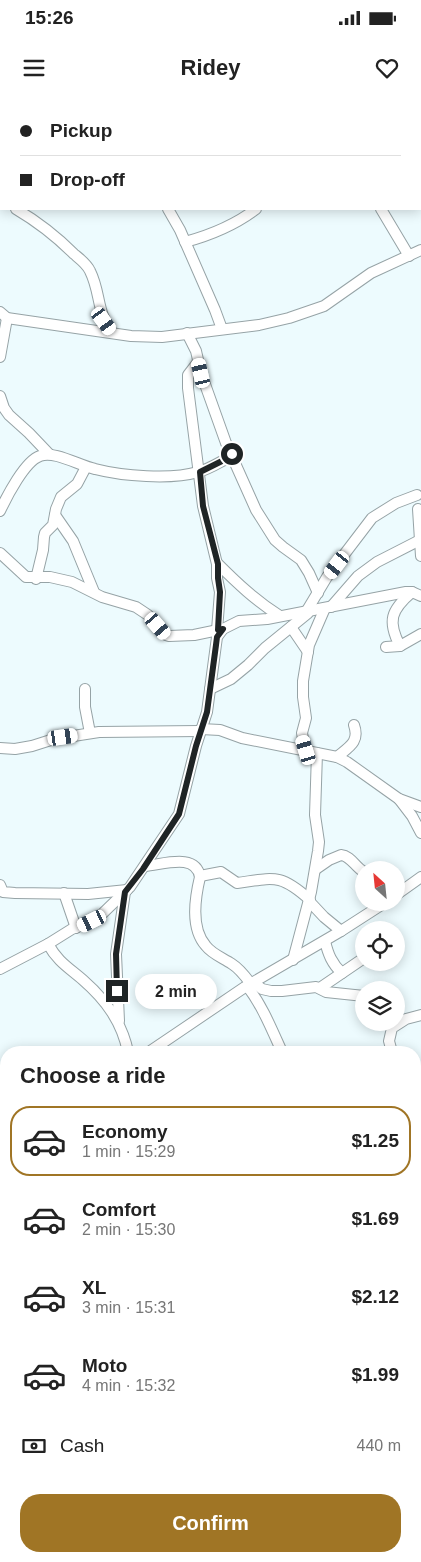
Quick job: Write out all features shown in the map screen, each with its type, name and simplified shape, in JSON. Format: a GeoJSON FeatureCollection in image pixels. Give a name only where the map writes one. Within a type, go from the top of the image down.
{"type":"FeatureCollection","features":[{"type":"Feature","properties":{"kind":"street"},"geometry":{"type":"LineString","coordinates":[[18,210],[51,231],[89,269],[102,316],[112,332]]}},
{"type":"Feature","properties":{"kind":"street"},"geometry":{"type":"LineString","coordinates":[[169,210],[216,310],[222,329]]}},
{"type":"Feature","properties":{"kind":"street"},"geometry":{"type":"LineString","coordinates":[[185,242],[224,228],[255,210]]}},
{"type":"Feature","properties":{"kind":"street"},"geometry":{"type":"LineString","coordinates":[[382,210],[409,256]]}},
{"type":"Feature","properties":{"kind":"street"},"geometry":{"type":"LineString","coordinates":[[0,358],[4,315],[131,336],[162,337],[259,325],[307,313],[324,306],[371,273],[421,250]]}},
{"type":"Feature","properties":{"kind":"street"},"geometry":{"type":"LineString","coordinates":[[187,334],[196,351],[201,373],[246,490],[272,534],[283,548],[300,560],[309,573],[318,593]]}},
{"type":"Feature","properties":{"kind":"street"},"geometry":{"type":"LineString","coordinates":[[0,968],[92,921],[102,914],[126,891],[179,814],[207,712],[217,637],[220,629],[220,592],[217,563],[203,506],[200,472],[192,428],[188,380],[188,375],[198,362]]}},
{"type":"Feature","properties":{"kind":"street"},"geometry":{"type":"LineString","coordinates":[[0,396],[4,408],[9,415],[29,432],[48,454],[95,470],[149,476],[178,476],[200,472],[232,456]]}},
{"type":"Feature","properties":{"kind":"street"},"geometry":{"type":"LineString","coordinates":[[0,511],[15,483],[29,464],[37,457],[48,454]]}},
{"type":"Feature","properties":{"kind":"street"},"geometry":{"type":"LineString","coordinates":[[36,578],[44,550],[45,533],[54,526],[55,515],[61,497],[77,484],[86,466]]}},
{"type":"Feature","properties":{"kind":"street"},"geometry":{"type":"LineString","coordinates":[[210,689],[230,680],[309,611],[318,593],[372,518],[396,503],[417,495]]}},
{"type":"Feature","properties":{"kind":"street"},"geometry":{"type":"LineString","coordinates":[[418,508],[421,556]]}},
{"type":"Feature","properties":{"kind":"street"},"geometry":{"type":"LineString","coordinates":[[55,515],[73,541],[94,592]]}},
{"type":"Feature","properties":{"kind":"street"},"geometry":{"type":"LineString","coordinates":[[306,750],[302,733],[306,718],[303,681],[308,652],[328,608],[358,576],[377,562],[420,540]]}},
{"type":"Feature","properties":{"kind":"street"},"geometry":{"type":"LineString","coordinates":[[0,553],[26,577],[50,577],[72,582],[102,597],[136,607],[148,615],[166,636],[172,638],[220,629],[239,621],[417,594]]}},
{"type":"Feature","properties":{"kind":"street"},"geometry":{"type":"LineString","coordinates":[[217,563],[266,608],[280,616],[291,627],[308,652]]}},
{"type":"Feature","properties":{"kind":"street"},"geometry":{"type":"LineString","coordinates":[[400,646],[392,629],[391,620],[399,605],[417,594]]}},
{"type":"Feature","properties":{"kind":"street"},"geometry":{"type":"LineString","coordinates":[[386,647],[400,646],[421,634]]}},
{"type":"Feature","properties":{"kind":"street"},"geometry":{"type":"LineString","coordinates":[[85,689],[85,707],[90,733]]}},
{"type":"Feature","properties":{"kind":"street"},"geometry":{"type":"LineString","coordinates":[[337,757],[355,740],[357,734],[354,725]]}},
{"type":"Feature","properties":{"kind":"street"},"geometry":{"type":"LineString","coordinates":[[0,748],[15,749],[32,746],[54,738],[90,733],[220,730],[242,738],[337,757],[399,799],[421,807]]}},
{"type":"Feature","properties":{"kind":"street"},"geometry":{"type":"LineString","coordinates":[[293,960],[316,869],[319,842],[315,815],[317,753]]}},
{"type":"Feature","properties":{"kind":"street"},"geometry":{"type":"LineString","coordinates":[[399,799],[412,816],[421,833]]}},
{"type":"Feature","properties":{"kind":"street"},"geometry":{"type":"LineString","coordinates":[[316,869],[329,860],[341,855],[346,856],[355,864]]}},
{"type":"Feature","properties":{"kind":"street"},"geometry":{"type":"LineString","coordinates":[[145,866],[170,862],[190,863],[199,871],[195,914],[198,930],[205,946],[241,971],[250,984],[279,1046]]}},
{"type":"Feature","properties":{"kind":"street"},"geometry":{"type":"LineString","coordinates":[[200,876],[221,872],[237,883],[269,878],[280,879],[292,885],[341,931]]}},
{"type":"Feature","properties":{"kind":"street"},"geometry":{"type":"LineString","coordinates":[[405,889],[421,877]]}},
{"type":"Feature","properties":{"kind":"street"},"geometry":{"type":"LineString","coordinates":[[0,886],[3,892],[8,893],[88,894],[126,891]]}},
{"type":"Feature","properties":{"kind":"street"},"geometry":{"type":"LineString","coordinates":[[120,1025],[116,954],[126,891]]}},
{"type":"Feature","properties":{"kind":"street"},"geometry":{"type":"LineString","coordinates":[[64,893],[76,928]]}},
{"type":"Feature","properties":{"kind":"street"},"geometry":{"type":"LineString","coordinates":[[158,1046],[250,984],[372,911]]}},
{"type":"Feature","properties":{"kind":"street"},"geometry":{"type":"LineString","coordinates":[[325,940],[333,964],[342,973]]}},
{"type":"Feature","properties":{"kind":"street"},"geometry":{"type":"LineString","coordinates":[[48,944],[63,965],[84,981],[111,1009],[120,1025],[127,1046]]}},
{"type":"Feature","properties":{"kind":"street"},"geometry":{"type":"LineString","coordinates":[[250,984],[271,991],[320,988],[355,964]]}},
{"type":"Feature","properties":{"kind":"street"},"geometry":{"type":"LineString","coordinates":[[320,988],[333,994],[355,995]]}},
{"type":"Feature","properties":{"kind":"street"},"geometry":{"type":"LineString","coordinates":[[405,1020],[421,1015]]}},
{"type":"Feature","properties":{"kind":"street"},"geometry":{"type":"LineString","coordinates":[[389,1031],[390,1046]]}},
{"type":"Feature","properties":{"kind":"route"},"geometry":{"type":"LineString","coordinates":[[117,991],[116,954],[125,892],[143,869],[179,814],[196,746],[207,712],[217,637],[223,629],[218,630],[220,592],[218,564],[203,506],[200,472],[232,456],[232,454]]}}]}
